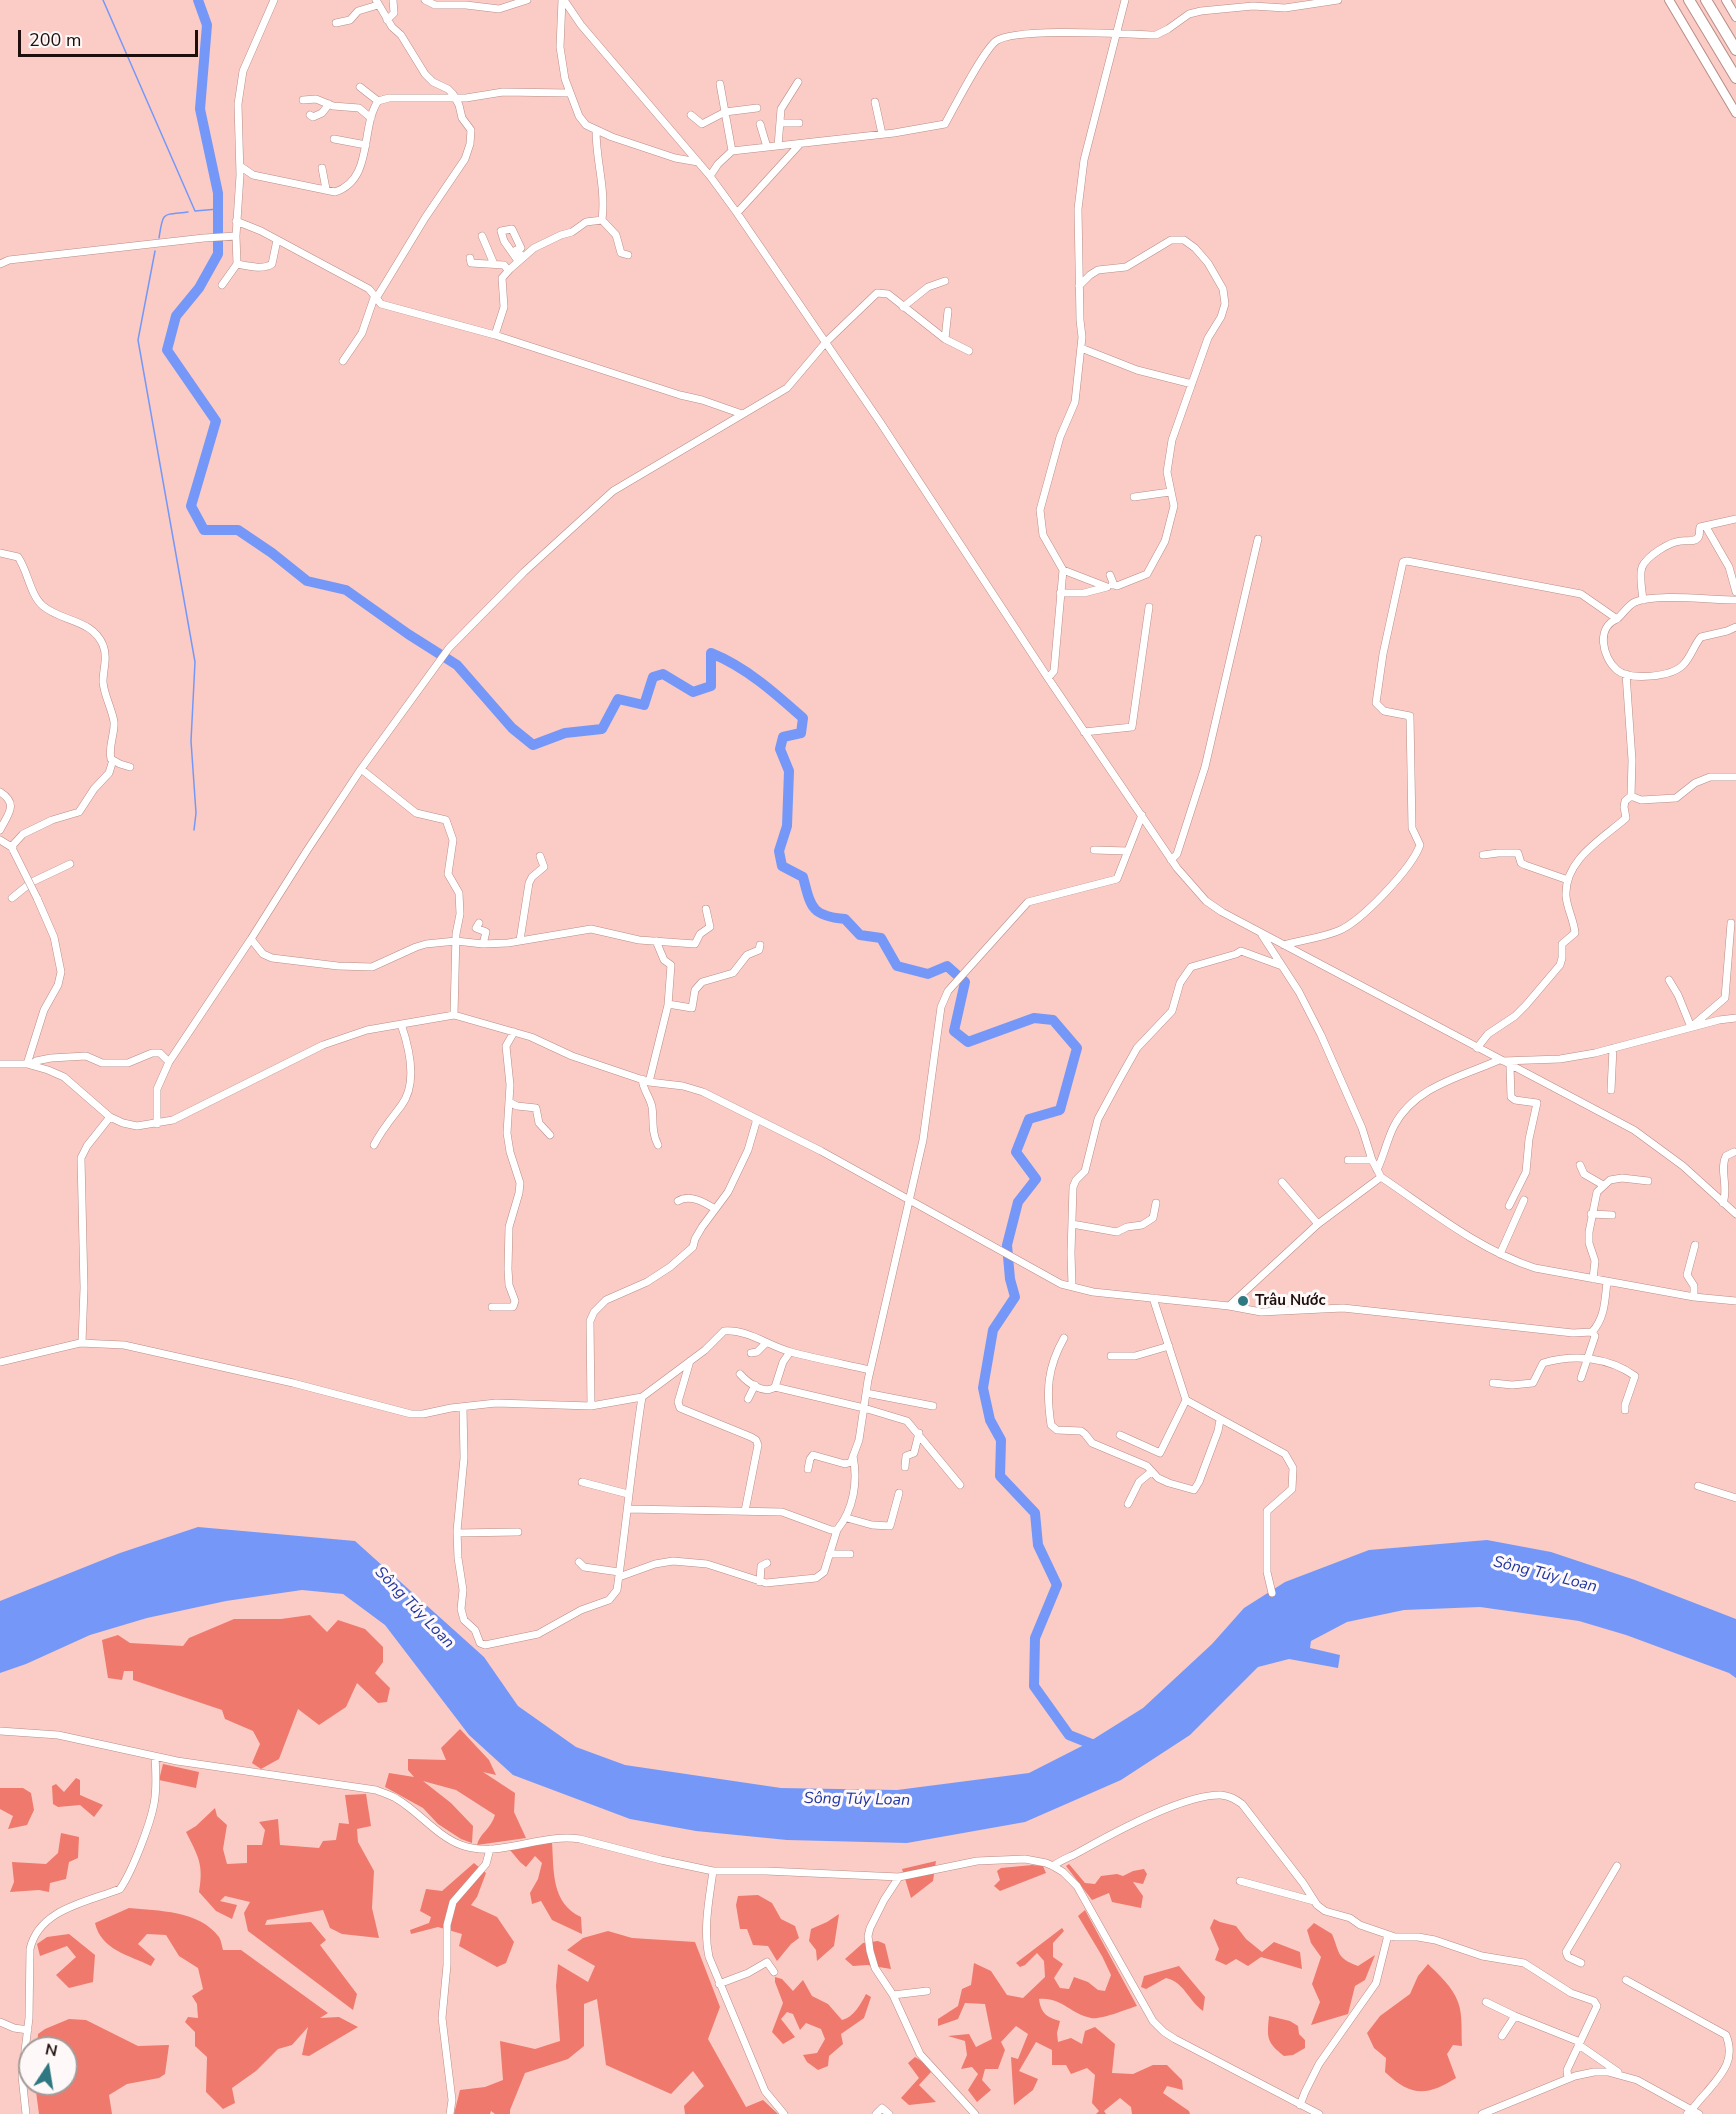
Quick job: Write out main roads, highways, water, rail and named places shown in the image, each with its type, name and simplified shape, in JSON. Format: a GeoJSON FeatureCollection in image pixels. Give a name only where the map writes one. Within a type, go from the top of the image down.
{"type":"FeatureCollection","features":[{"type":"Feature","properties":{"kind":"highway"},"geometry":{"type":"LineString","coordinates":[[1689,0],[1736,78]]}},
{"type":"Feature","properties":{"kind":"highway"},"geometry":{"type":"LineString","coordinates":[[1706,0],[1736,50]]}},
{"type":"Feature","properties":{"kind":"main road"},"geometry":{"type":"LineString","coordinates":[[1669,0],[1736,113]]}},
{"type":"Feature","properties":{"kind":"main road"},"geometry":{"type":"LineString","coordinates":[[1726,0],[1736,17]]}},
{"type":"Feature","properties":{"kind":"water","name":"Sông Túy Loan"},"geometry":{"type":"Polygon","coordinates":[[[198,1527],[355,1541],[484,1657],[518,1706],[576,1747],[625,1765],[781,1788],[897,1790],[1029,1773],[1084,1745],[1143,1708],[1212,1644],[1244,1608],[1285,1582],[1369,1550],[1487,1540],[1551,1552],[1635,1580],[1736,1619],[1736,1678],[1729,1673],[1626,1635],[1579,1621],[1480,1607],[1404,1610],[1347,1622],[1311,1641],[1310,1648],[1340,1655],[1338,1668],[1289,1659],[1258,1667],[1190,1735],[1121,1780],[1025,1822],[907,1843],[787,1840],[696,1831],[630,1819],[513,1775],[469,1735],[385,1625],[343,1594],[302,1590],[226,1601],[147,1618],[90,1635],[26,1664],[0,1673],[0,1601],[120,1553],[198,1527]]]}},
{"type":"Feature","properties":{"kind":"waterway"},"geometry":{"type":"LineString","coordinates":[[103,0],[195,211]]}},
{"type":"Feature","properties":{"kind":"waterway"},"geometry":{"type":"LineString","coordinates":[[198,0],[207,25],[200,109],[218,193],[218,254],[199,288],[176,316],[167,350],[216,421],[191,506],[204,530],[238,530],[307,581],[346,590],[457,665],[512,728],[533,745],[565,733],[602,729],[618,699],[644,705],[653,677],[663,674],[693,692],[711,686],[711,653],[748,673],[803,718],[801,733],[783,737],[780,749],[789,771],[787,826],[779,851],[782,866],[803,877],[814,908],[825,915],[845,919],[860,935],[881,938],[897,966],[928,974],[947,966],[965,982],[954,1031],[968,1042],[1034,1018],[1053,1020],[1077,1048],[1060,1110],[1029,1119],[1016,1152],[1036,1179],[1018,1202],[1007,1245],[1010,1279],[1015,1297],[993,1330],[983,1388],[990,1420],[1001,1440],[1000,1476],[1035,1513],[1038,1545],[1057,1585],[1035,1638],[1034,1686],[1069,1735],[1099,1747]]}},
{"type":"Feature","properties":{"kind":"waterway"},"geometry":{"type":"LineString","coordinates":[[195,211],[218,209]]}},
{"type":"Feature","properties":{"kind":"waterway"},"geometry":{"type":"LineString","coordinates":[[159,238],[165,216],[188,212]]}},
{"type":"Feature","properties":{"kind":"waterway"},"geometry":{"type":"LineString","coordinates":[[155,251],[138,340],[195,662],[191,741],[196,813],[194,830]]}},
{"type":"Feature","properties":{"kind":"place","name":"Trâu Nước"},"geometry":{"type":"Point","coordinates":[1243,1301]}}]}
